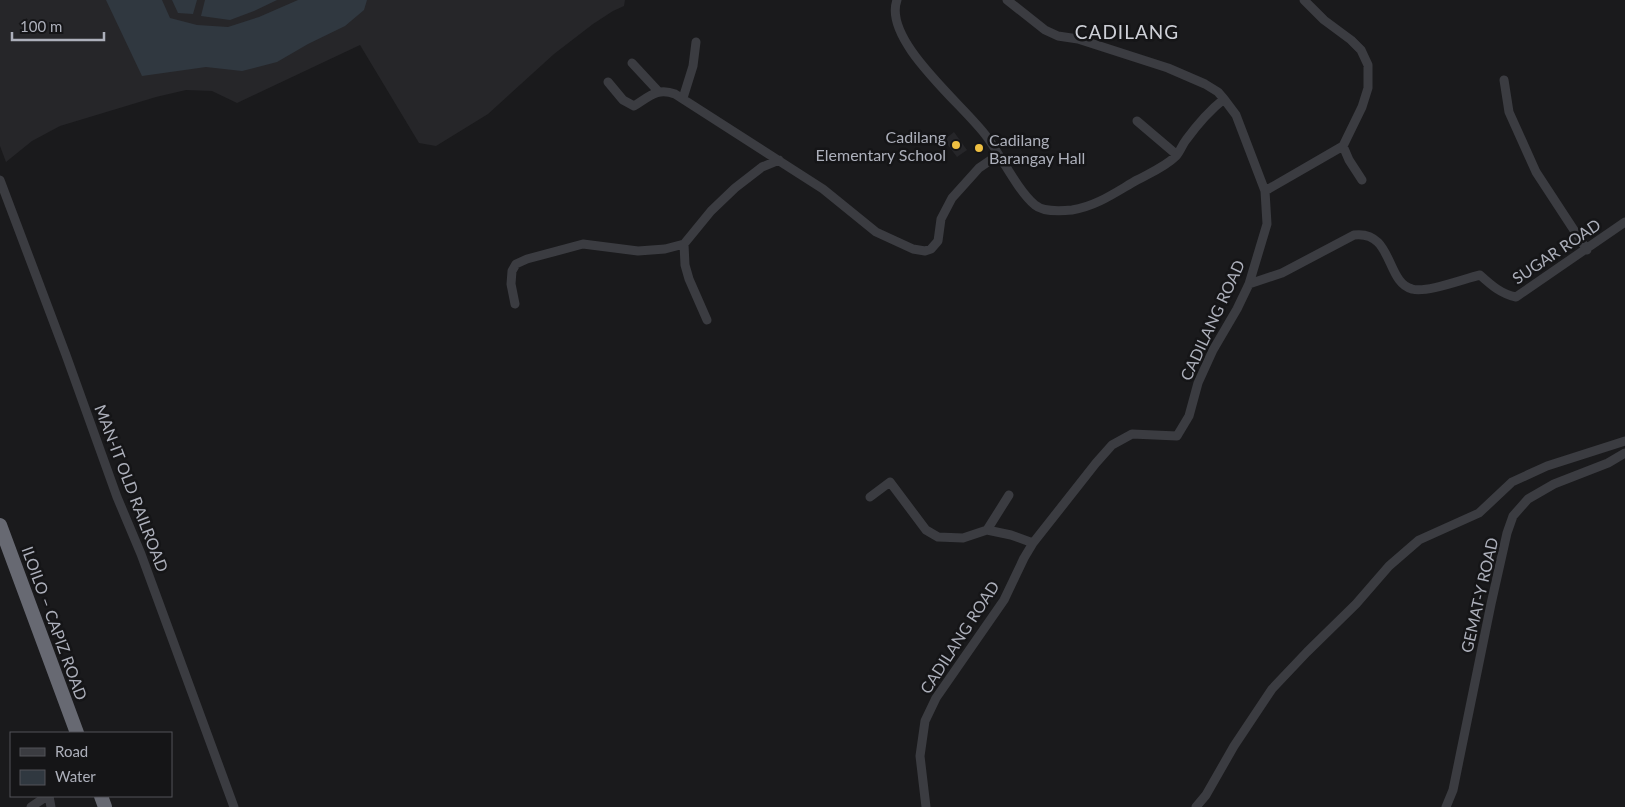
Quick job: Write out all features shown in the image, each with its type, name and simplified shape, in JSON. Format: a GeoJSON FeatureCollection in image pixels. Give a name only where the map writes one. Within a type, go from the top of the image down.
{"type":"FeatureCollection","features":[{"type":"Feature","properties":{"kind":"highway","name":"ILOILO – CAPIZ ROAD"},"geometry":{"type":"LineString","coordinates":[[0,525],[77,732]]}},
{"type":"Feature","properties":{"kind":"street"},"geometry":{"type":"LineString","coordinates":[[897,0],[895,16],[900,31],[933,79],[986,136],[1036,206],[1046,210],[1071,210],[1096,203],[1164,166],[1177,155],[1212,108],[1224,99]]}},
{"type":"Feature","properties":{"kind":"street","name":"CADILANG ROAD"},"geometry":{"type":"LineString","coordinates":[[926,807],[920,756],[925,721],[936,698],[1004,600],[1033,543],[1112,445],[1132,434],[1177,436],[1189,416],[1198,383],[1213,350],[1249,284],[1267,224],[1265,190],[1236,115],[1218,92],[1205,84],[1168,68],[1078,39],[1058,36],[1033,22],[1007,0]]}},
{"type":"Feature","properties":{"kind":"street"},"geometry":{"type":"LineString","coordinates":[[1265,190],[1343,146],[1362,107],[1368,88],[1368,65],[1361,50],[1324,20],[1304,0]]}},
{"type":"Feature","properties":{"kind":"street"},"geometry":{"type":"LineString","coordinates":[[683,98],[693,66],[696,42]]}},
{"type":"Feature","properties":{"kind":"street"},"geometry":{"type":"LineString","coordinates":[[632,63],[658,91]]}},
{"type":"Feature","properties":{"kind":"street"},"geometry":{"type":"LineString","coordinates":[[1504,80],[1509,112],[1536,172],[1587,250]]}},
{"type":"Feature","properties":{"kind":"street"},"geometry":{"type":"LineString","coordinates":[[608,82],[623,100],[634,106],[658,91],[667,91],[683,98],[823,189],[876,232],[913,249],[925,251],[931,249],[938,241],[942,219],[952,198],[979,168],[998,155]]}},
{"type":"Feature","properties":{"kind":"street"},"geometry":{"type":"LineString","coordinates":[[1137,121],[1177,155]]}},
{"type":"Feature","properties":{"kind":"street"},"geometry":{"type":"LineString","coordinates":[[1343,146],[1349,160],[1362,180]]}},
{"type":"Feature","properties":{"kind":"street"},"geometry":{"type":"LineString","coordinates":[[515,304],[511,284],[512,271],[516,264],[527,259],[583,244],[638,251],[665,249],[684,244],[711,211],[735,188],[762,167],[779,160]]}},
{"type":"Feature","properties":{"kind":"street","name":"MAN-IT OLD RAILROAD"},"geometry":{"type":"LineString","coordinates":[[0,180],[117,497],[141,554],[232,806]]}},
{"type":"Feature","properties":{"kind":"street","name":"SUGAR ROAD"},"geometry":{"type":"LineString","coordinates":[[1249,284],[1282,273],[1354,235],[1363,234],[1371,236],[1382,247],[1400,281],[1412,289],[1424,290],[1480,275],[1506,295],[1516,297],[1587,250],[1625,222]]}},
{"type":"Feature","properties":{"kind":"street"},"geometry":{"type":"LineString","coordinates":[[684,244],[685,265],[689,279],[707,320]]}},
{"type":"Feature","properties":{"kind":"street"},"geometry":{"type":"LineString","coordinates":[[1196,807],[1206,796],[1234,746],[1272,689],[1356,604],[1389,566],[1419,540],[1479,512],[1512,482],[1547,466],[1625,441]]}},
{"type":"Feature","properties":{"kind":"street","name":"GEMAT-Y ROAD"},"geometry":{"type":"LineString","coordinates":[[1446,807],[1453,790],[1491,604],[1513,516],[1528,499],[1554,484],[1608,463],[1625,453]]}},
{"type":"Feature","properties":{"kind":"street"},"geometry":{"type":"LineString","coordinates":[[870,497],[890,482],[926,530],[938,537],[963,538],[987,530],[1011,535],[1033,543]]}},
{"type":"Feature","properties":{"kind":"street"},"geometry":{"type":"LineString","coordinates":[[987,530],[1009,494]]}},
{"type":"Feature","properties":{"kind":"street"},"geometry":{"type":"LineString","coordinates":[[31,807],[46,797]]}},
{"type":"Feature","properties":{"kind":"shaded area"},"geometry":{"type":"Polygon","coordinates":[[[0,0],[625,0],[624,6],[593,24],[554,54],[488,114],[436,146],[419,143],[360,45],[237,103],[212,91],[186,90],[156,97],[60,126],[32,141],[6,162],[0,146],[0,0]]]}},
{"type":"Feature","properties":{"kind":"shaded area","name":"Cadilang Elementary School"},"geometry":{"type":"Polygon","coordinates":[[[954,132],[967,150],[957,157],[944,140],[954,132]]]}},
{"type":"Feature","properties":{"kind":"water"},"geometry":{"type":"Polygon","coordinates":[[[106,0],[162,0],[170,18],[197,25],[228,27],[259,17],[298,0],[367,0],[364,10],[345,26],[277,62],[242,71],[206,67],[142,76],[106,0]]]}},
{"type":"Feature","properties":{"kind":"water"},"geometry":{"type":"Polygon","coordinates":[[[172,0],[197,0],[193,14],[178,13],[172,0]]]}},
{"type":"Feature","properties":{"kind":"water"},"geometry":{"type":"Polygon","coordinates":[[[205,0],[277,0],[230,20],[201,16],[205,0]]]}},
{"type":"Feature","properties":{"kind":"place","name":"Cadilang Elementary School"},"geometry":{"type":"Point","coordinates":[956,145]}},
{"type":"Feature","properties":{"kind":"place","name":"Cadilang Barangay Hall"},"geometry":{"type":"Point","coordinates":[979,148]}},
{"type":"Feature","properties":{"kind":"district","name":"CADILANG"},"geometry":{"type":"Point","coordinates":[1127,31]}}]}
